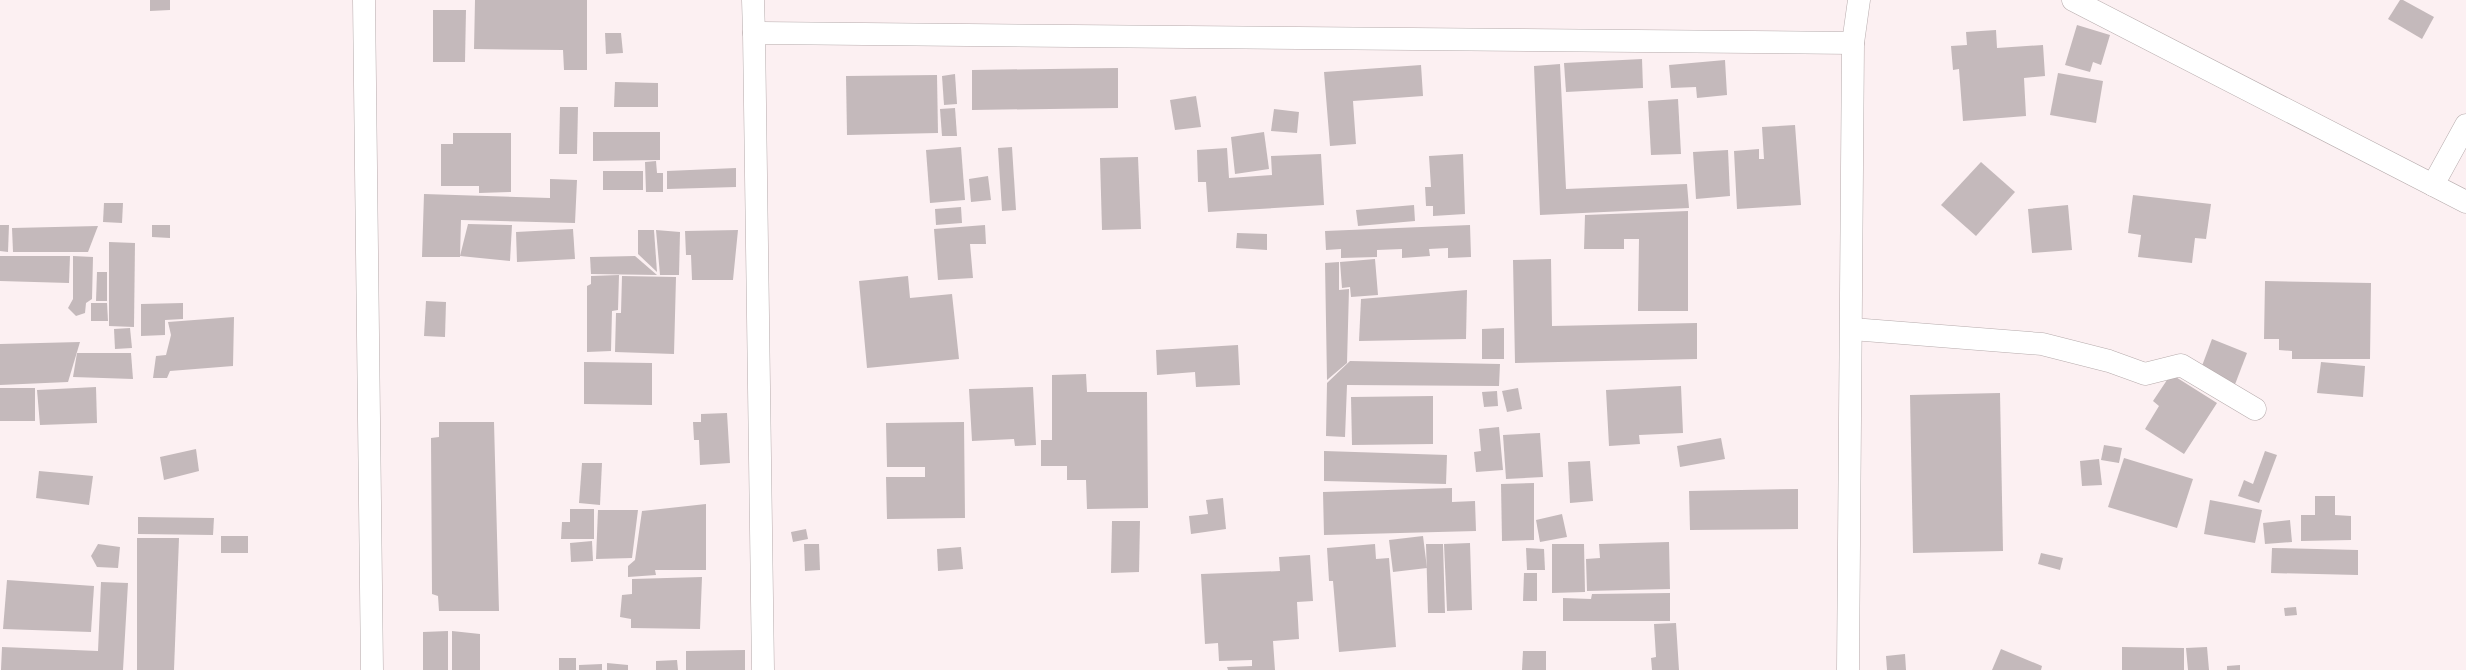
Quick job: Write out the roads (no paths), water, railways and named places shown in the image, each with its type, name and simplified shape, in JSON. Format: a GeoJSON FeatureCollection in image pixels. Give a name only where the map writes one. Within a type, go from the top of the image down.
{"type":"FeatureCollection","features":[{"type":"Feature","properties":{"kind":"street"},"geometry":{"type":"LineString","coordinates":[[364,0],[372,670]]}},
{"type":"Feature","properties":{"kind":"street"},"geometry":{"type":"LineString","coordinates":[[753,0],[763,670]]}},
{"type":"Feature","properties":{"kind":"street"},"geometry":{"type":"LineString","coordinates":[[1848,670],[1852,329],[1853,43],[1859,0]]}},
{"type":"Feature","properties":{"kind":"street"},"geometry":{"type":"LineString","coordinates":[[2073,0],[2466,202]]}},
{"type":"Feature","properties":{"kind":"street"},"geometry":{"type":"LineString","coordinates":[[754,33],[1853,43]]}},
{"type":"Feature","properties":{"kind":"street"},"geometry":{"type":"LineString","coordinates":[[2433,185],[2466,125]]}},
{"type":"Feature","properties":{"kind":"street"},"geometry":{"type":"LineString","coordinates":[[1852,329],[2042,344],[2110,361],[2145,374],[2181,366],[2255,409]]}}]}
